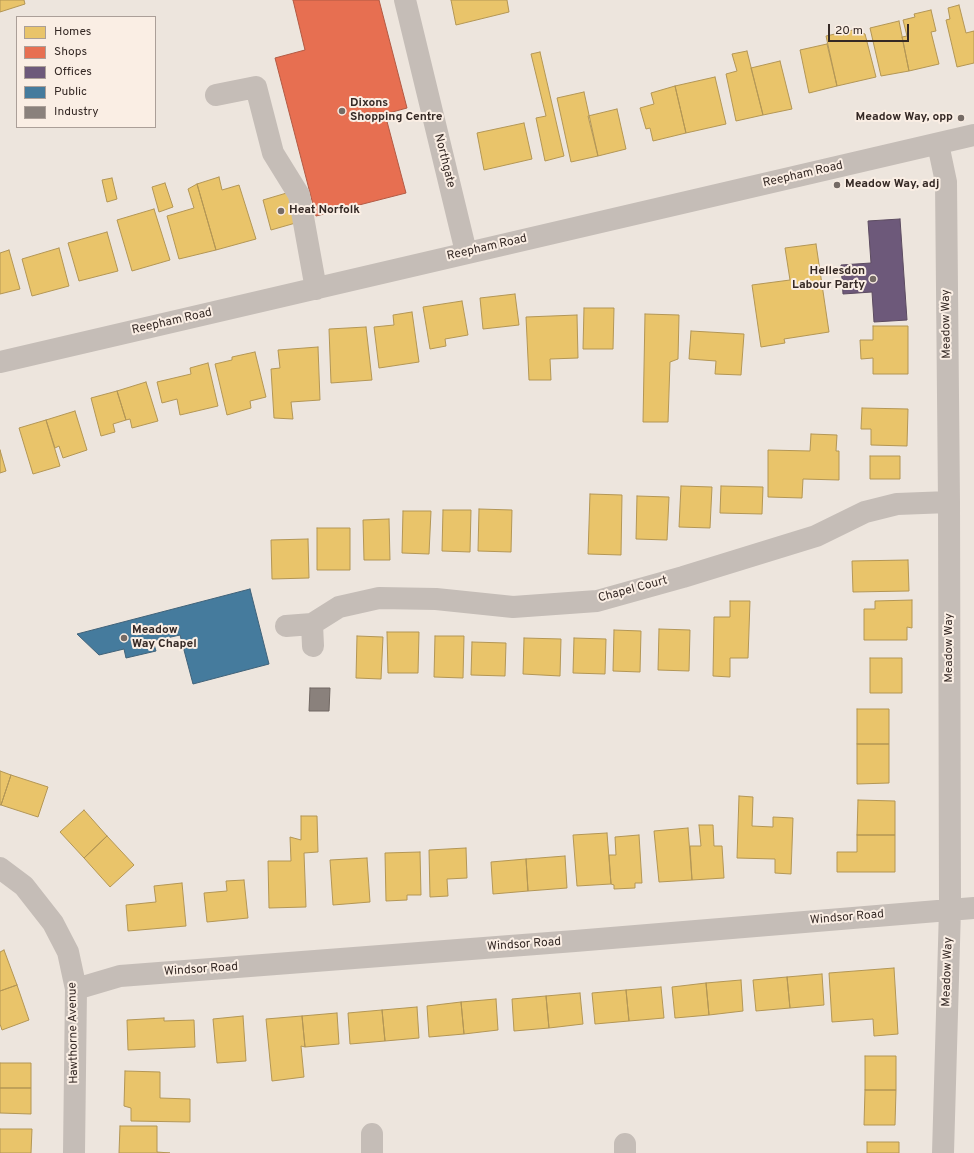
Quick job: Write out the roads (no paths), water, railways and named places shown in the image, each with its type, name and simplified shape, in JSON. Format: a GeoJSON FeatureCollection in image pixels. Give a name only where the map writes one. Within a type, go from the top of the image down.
{"type":"FeatureCollection","features":[{"type":"Feature","properties":{"kind":"street","name":"Northgate"},"geometry":{"type":"LineString","coordinates":[[405,0],[466,252]]}},
{"type":"Feature","properties":{"kind":"street"},"geometry":{"type":"LineString","coordinates":[[216,95],[256,87],[273,153],[299,195],[316,289]]}},
{"type":"Feature","properties":{"kind":"street","name":"Reepham Road"},"geometry":{"type":"LineString","coordinates":[[0,362],[316,289],[466,252],[974,135]]}},
{"type":"Feature","properties":{"kind":"street","name":"Meadow Way"},"geometry":{"type":"LineString","coordinates":[[938,144],[946,182],[949,502],[950,910],[943,1153]]}},
{"type":"Feature","properties":{"kind":"street","name":"Chapel Court"},"geometry":{"type":"LineString","coordinates":[[286,626],[312,624],[339,607],[379,598],[436,599],[513,606],[597,601],[683,577],[816,536],[865,512],[898,504],[949,502]]}},
{"type":"Feature","properties":{"kind":"street"},"geometry":{"type":"LineString","coordinates":[[312,624],[313,646]]}},
{"type":"Feature","properties":{"kind":"street","name":"Hawthorne Avenue"},"geometry":{"type":"LineString","coordinates":[[0,868],[24,886],[53,923],[68,952],[76,989],[74,1153]]}},
{"type":"Feature","properties":{"kind":"street","name":"Windsor Road"},"geometry":{"type":"LineString","coordinates":[[76,989],[120,976],[576,941],[974,908]]}},
{"type":"Feature","properties":{"kind":"place","name":"Dixons Shopping Centre"},"geometry":{"type":"Point","coordinates":[342,111]}},
{"type":"Feature","properties":{"kind":"place","name":"Meadow Way, opp"},"geometry":{"type":"Point","coordinates":[961,118]}},
{"type":"Feature","properties":{"kind":"place","name":"Meadow Way, adj"},"geometry":{"type":"Point","coordinates":[837,185]}},
{"type":"Feature","properties":{"kind":"place","name":"Heat Norfolk"},"geometry":{"type":"Point","coordinates":[281,211]}},
{"type":"Feature","properties":{"kind":"place","name":"Hellesdon Labour Party"},"geometry":{"type":"Point","coordinates":[873,279]}},
{"type":"Feature","properties":{"kind":"place","name":"Meadow Way Chapel"},"geometry":{"type":"Point","coordinates":[124,638]}}]}
